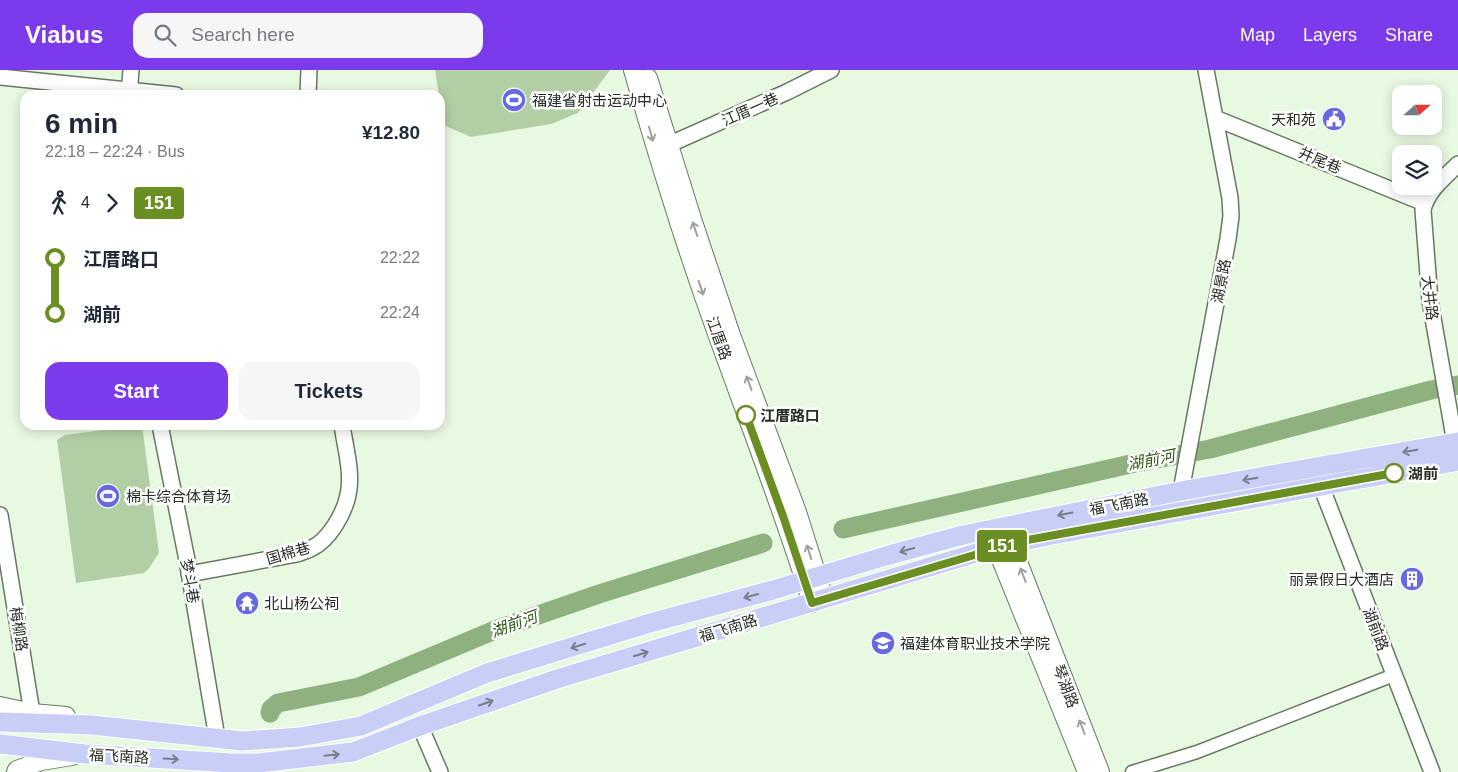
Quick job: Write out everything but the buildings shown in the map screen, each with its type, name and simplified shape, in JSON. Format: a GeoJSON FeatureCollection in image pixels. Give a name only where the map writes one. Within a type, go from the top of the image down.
{"type":"FeatureCollection","features":[{"type":"Feature","properties":{"kind":"main road","name":"江厝路"},"geometry":{"type":"LineString","coordinates":[[633,70],[700,286],[818,601]]}},
{"type":"Feature","properties":{"kind":"main road","name":"江厝路"},"geometry":{"type":"LineString","coordinates":[[645,70],[668,146],[731,335],[797,512],[811,579]]}},
{"type":"Feature","properties":{"kind":"main road","name":"福飞南路"},"geometry":{"type":"LineString","coordinates":[[0,744],[85,754],[232,763],[259,763],[353,752],[420,726],[557,679],[1004,545],[1162,514],[1321,486],[1457,449]]}},
{"type":"Feature","properties":{"kind":"main road","name":"福飞南路"},"geometry":{"type":"LineString","coordinates":[[0,722],[92,725],[242,741],[300,737],[361,726],[487,673],[650,623],[963,535],[1182,492],[1457,449]]}},
{"type":"Feature","properties":{"kind":"main road"},"geometry":{"type":"LineString","coordinates":[[1004,545],[1087,772]]}},
{"type":"Feature","properties":{"kind":"main road","name":"琴湖路"},"geometry":{"type":"LineString","coordinates":[[1004,545],[1100,772]]}},
{"type":"Feature","properties":{"kind":"main road"},"geometry":{"type":"LineString","coordinates":[[0,706],[32,713],[113,718],[217,738]]}},
{"type":"Feature","properties":{"kind":"main road"},"geometry":{"type":"LineString","coordinates":[[16,772],[41,760],[85,754]]}},
{"type":"Feature","properties":{"kind":"street"},"geometry":{"type":"LineString","coordinates":[[129,90],[131,70]]}},
{"type":"Feature","properties":{"kind":"street"},"geometry":{"type":"LineString","coordinates":[[308,90],[309,70]]}},
{"type":"Feature","properties":{"kind":"street","name":"江厝一巷"},"geometry":{"type":"LineString","coordinates":[[668,146],[795,89],[831,70]]}},
{"type":"Feature","properties":{"kind":"street","name":"湖景路"},"geometry":{"type":"LineString","coordinates":[[1182,492],[1227,249],[1231,216],[1229,189],[1206,70]]}},
{"type":"Feature","properties":{"kind":"street"},"geometry":{"type":"LineString","coordinates":[[0,77],[112,90]]}},
{"type":"Feature","properties":{"kind":"street","name":"井尾巷"},"geometry":{"type":"LineString","coordinates":[[1215,118],[1424,203]]}},
{"type":"Feature","properties":{"kind":"street"},"geometry":{"type":"LineString","coordinates":[[1424,203],[1436,186],[1458,164]]}},
{"type":"Feature","properties":{"kind":"street","name":"大井路"},"geometry":{"type":"LineString","coordinates":[[1424,203],[1423,222],[1432,318],[1457,449]]}},
{"type":"Feature","properties":{"kind":"street","name":"梦斗巷"},"geometry":{"type":"LineString","coordinates":[[161,430],[189,574],[217,738]]}},
{"type":"Feature","properties":{"kind":"street","name":"国棉巷"},"geometry":{"type":"LineString","coordinates":[[189,574],[297,554],[313,548],[325,537],[335,527],[348,495],[349,475],[343,430]]}},
{"type":"Feature","properties":{"kind":"street","name":"湖前路"},"geometry":{"type":"LineString","coordinates":[[1321,486],[1432,772]]}},
{"type":"Feature","properties":{"kind":"street","name":"梅柳路"},"geometry":{"type":"LineString","coordinates":[[0,515],[32,713]]}},
{"type":"Feature","properties":{"kind":"street"},"geometry":{"type":"LineString","coordinates":[[1132,772],[1197,752],[1394,675]]}},
{"type":"Feature","properties":{"kind":"street"},"geometry":{"type":"LineString","coordinates":[[420,726],[440,772]]}},
{"type":"Feature","properties":{"kind":"green space","name":"福建省射击运动中心"},"geometry":{"type":"Polygon","coordinates":[[[435,70],[610,70],[578,113],[551,124],[471,137],[445,126],[445,90],[438,90],[435,70]]]}},
{"type":"Feature","properties":{"kind":"green space","name":"棉卡综合体育场"},"geometry":{"type":"Polygon","coordinates":[[[104,430],[143,430],[159,553],[144,573],[76,583],[57,440],[65,435],[104,430]]]}},
{"type":"Feature","properties":{"kind":"waterway","name":"湖前河"},"geometry":{"type":"LineString","coordinates":[[843,529],[1135,463],[1210,449],[1431,390],[1458,385]]}},
{"type":"Feature","properties":{"kind":"waterway","name":"湖前河"},"geometry":{"type":"LineString","coordinates":[[270,713],[271,709],[278,703],[359,687],[495,630],[599,594],[763,543]]}},
{"type":"Feature","properties":{"kind":"bus line","name":"151"},"geometry":{"type":"LineString","coordinates":[[746,415],[812,603],[961,557],[1022,541],[1394,473]]}},
{"type":"Feature","properties":{"kind":"place","name":"福建省射击运动中心"},"geometry":{"type":"Point","coordinates":[514,100]}},
{"type":"Feature","properties":{"kind":"place","name":"天和苑"},"geometry":{"type":"Point","coordinates":[1334,119]}},
{"type":"Feature","properties":{"kind":"place","name":"江厝路口"},"geometry":{"type":"Point","coordinates":[746,415]}},
{"type":"Feature","properties":{"kind":"place","name":"湖前"},"geometry":{"type":"Point","coordinates":[1394,473]}},
{"type":"Feature","properties":{"kind":"place","name":"棉卡综合体育场"},"geometry":{"type":"Point","coordinates":[108,496]}},
{"type":"Feature","properties":{"kind":"place","name":"丽景假日大酒店"},"geometry":{"type":"Point","coordinates":[1412,579]}},
{"type":"Feature","properties":{"kind":"place","name":"北山杨公祠"},"geometry":{"type":"Point","coordinates":[247,603]}},
{"type":"Feature","properties":{"kind":"place","name":"福建体育职业技术学院"},"geometry":{"type":"Point","coordinates":[883,643]}}]}
